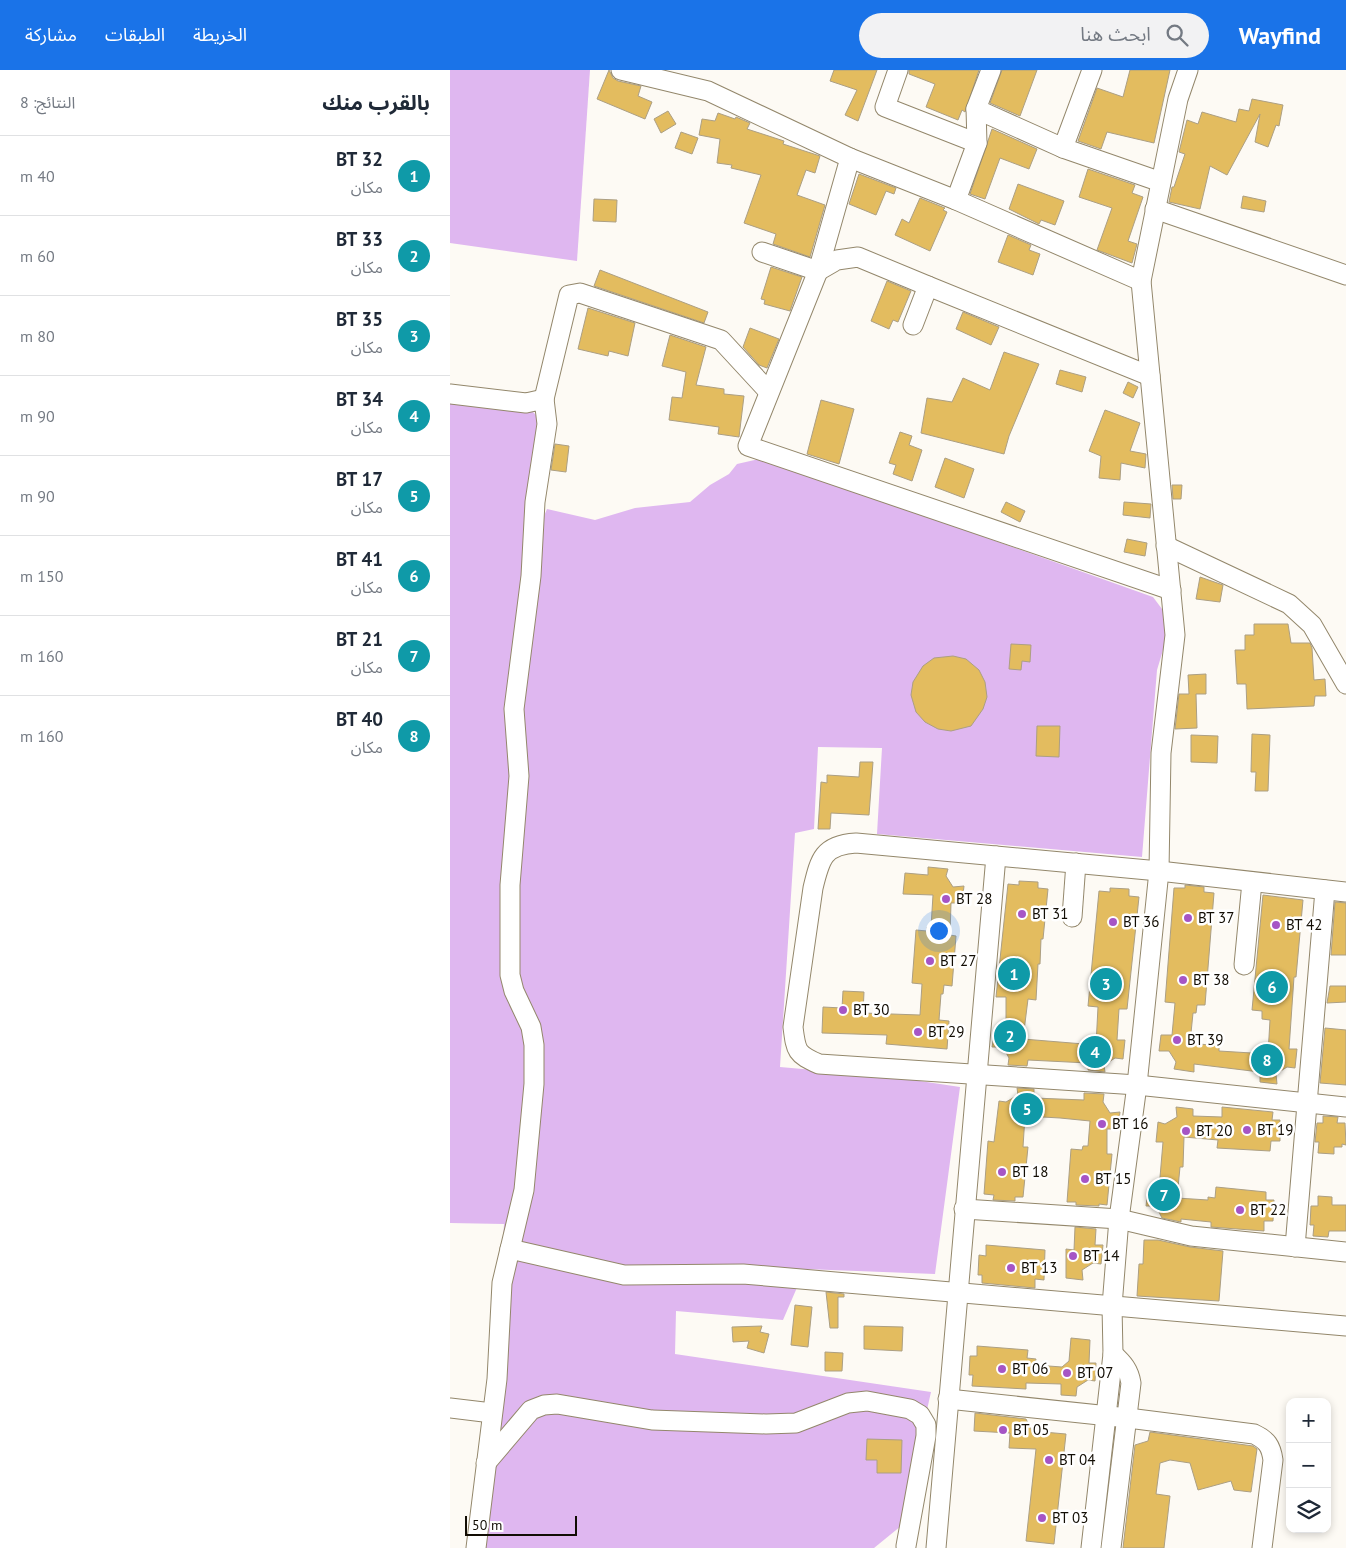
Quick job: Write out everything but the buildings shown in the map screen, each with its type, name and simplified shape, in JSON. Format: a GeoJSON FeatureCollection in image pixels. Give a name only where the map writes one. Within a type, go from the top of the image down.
{"type":"FeatureCollection","features":[{"type":"Feature","properties":{"kind":"street"},"geometry":{"type":"LineString","coordinates":[[621,70],[708,91],[850,158],[956,200],[1141,281]]}},
{"type":"Feature","properties":{"kind":"street"},"geometry":{"type":"LineString","coordinates":[[898,70],[885,107],[977,143]]}},
{"type":"Feature","properties":{"kind":"street"},"geometry":{"type":"LineString","coordinates":[[956,200],[977,143],[976,109],[991,70]]}},
{"type":"Feature","properties":{"kind":"street"},"geometry":{"type":"LineString","coordinates":[[1063,148],[1092,70]]}},
{"type":"Feature","properties":{"kind":"street"},"geometry":{"type":"LineString","coordinates":[[1091,1548],[1108,1416],[1113,1354],[1112,1306],[1119,1219],[1137,1085],[1159,871],[1161,753],[1175,634],[1141,281],[1178,99],[1188,70]]}},
{"type":"Feature","properties":{"kind":"street"},"geometry":{"type":"LineString","coordinates":[[976,109],[1063,148],[1161,182]]}},
{"type":"Feature","properties":{"kind":"street"},"geometry":{"type":"LineString","coordinates":[[850,158],[818,271],[748,446],[1171,590]]}},
{"type":"Feature","properties":{"kind":"street"},"geometry":{"type":"LineString","coordinates":[[1155,209],[1346,275]]}},
{"type":"Feature","properties":{"kind":"street"},"geometry":{"type":"LineString","coordinates":[[762,252],[818,271],[837,260],[858,257],[1150,376]]}},
{"type":"Feature","properties":{"kind":"street"},"geometry":{"type":"LineString","coordinates":[[913,326],[928,286]]}},
{"type":"Feature","properties":{"kind":"street"},"geometry":{"type":"LineString","coordinates":[[476,1548],[497,1379],[502,1283],[524,1190],[534,1084],[534,1044],[531,1027],[514,991],[510,976],[510,884],[519,776],[514,709],[531,576],[535,502],[547,424],[544,400],[569,295],[580,293],[721,340],[768,392]]}},
{"type":"Feature","properties":{"kind":"street"},"geometry":{"type":"LineString","coordinates":[[450,394],[526,403],[544,400]]}},
{"type":"Feature","properties":{"kind":"street"},"geometry":{"type":"LineString","coordinates":[[1166,546],[1289,604],[1312,625],[1346,684]]}},
{"type":"Feature","properties":{"kind":"street"},"geometry":{"type":"LineString","coordinates":[[1346,892],[1076,863],[856,843],[838,844],[826,853],[817,869],[793,1027],[795,1046],[801,1056],[819,1064],[1137,1085],[1346,1107]]}},
{"type":"Feature","properties":{"kind":"street"},"geometry":{"type":"LineString","coordinates":[[936,1548],[964,1208],[979,1074],[996,856]]}},
{"type":"Feature","properties":{"kind":"street"},"geometry":{"type":"LineString","coordinates":[[1072,917],[1076,863]]}},
{"type":"Feature","properties":{"kind":"street"},"geometry":{"type":"LineString","coordinates":[[1244,965],[1252,882]]}},
{"type":"Feature","properties":{"kind":"street"},"geometry":{"type":"LineString","coordinates":[[1295,1247],[1325,890]]}},
{"type":"Feature","properties":{"kind":"street"},"geometry":{"type":"LineString","coordinates":[[964,1208],[1119,1219],[1191,1236],[1346,1252]]}},
{"type":"Feature","properties":{"kind":"street"},"geometry":{"type":"LineString","coordinates":[[510,1249],[624,1275],[744,1274],[1346,1326]]}},
{"type":"Feature","properties":{"kind":"street"},"geometry":{"type":"LineString","coordinates":[[1111,1548],[1131,1382],[1129,1373],[1113,1354]]}},
{"type":"Feature","properties":{"kind":"street"},"geometry":{"type":"LineString","coordinates":[[948,1400],[1128,1418],[1254,1434],[1263,1438],[1271,1447],[1273,1460],[1262,1548]]}},
{"type":"Feature","properties":{"kind":"street"},"geometry":{"type":"LineString","coordinates":[[486,1463],[531,1410],[544,1405],[557,1404],[652,1420],[766,1424],[796,1423],[848,1403],[867,1401],[910,1409],[920,1415],[926,1425],[926,1436],[905,1547]]}},
{"type":"Feature","properties":{"kind":"street"},"geometry":{"type":"LineString","coordinates":[[450,1408],[492,1413]]}},
{"type":"Feature","properties":{"kind":"street"},"geometry":{"type":"LineString","coordinates":[[905,1547],[939,1521]]}},
{"type":"Feature","properties":{"kind":"shaded area"},"geometry":{"type":"Polygon","coordinates":[[[450,70],[590,70],[577,261],[450,243],[450,70]]]}},
{"type":"Feature","properties":{"kind":"shaded area"},"geometry":{"type":"Polygon","coordinates":[[[450,397],[529,408],[543,422],[524,563],[547,509],[595,520],[635,508],[690,502],[710,485],[729,474],[737,464],[759,459],[782,465],[1153,597],[1168,617],[1166,640],[1157,670],[1142,857],[877,834],[882,748],[818,747],[814,829],[795,833],[780,1067],[893,1077],[960,1087],[935,1274],[805,1269],[783,1320],[676,1311],[675,1354],[931,1392],[901,1526],[874,1548],[484,1548],[504,1224],[450,1223],[450,397]]]}},
{"type":"Feature","properties":{"kind":"place","name":"BT 28"},"geometry":{"type":"Point","coordinates":[946,899]}},
{"type":"Feature","properties":{"kind":"place","name":"BT 31"},"geometry":{"type":"Point","coordinates":[1022,914]}},
{"type":"Feature","properties":{"kind":"place","name":"BT 37"},"geometry":{"type":"Point","coordinates":[1188,918]}},
{"type":"Feature","properties":{"kind":"place","name":"BT 36"},"geometry":{"type":"Point","coordinates":[1113,922]}},
{"type":"Feature","properties":{"kind":"place","name":"BT 42"},"geometry":{"type":"Point","coordinates":[1276,925]}},
{"type":"Feature","properties":{"kind":"place","name":"BT 27"},"geometry":{"type":"Point","coordinates":[930,961]}},
{"type":"Feature","properties":{"kind":"place","name":"BT 32"},"geometry":{"type":"Point","coordinates":[1014,974]}},
{"type":"Feature","properties":{"kind":"place","name":"BT 38"},"geometry":{"type":"Point","coordinates":[1183,980]}},
{"type":"Feature","properties":{"kind":"place","name":"BT 35"},"geometry":{"type":"Point","coordinates":[1106,984]}},
{"type":"Feature","properties":{"kind":"place","name":"BT 41"},"geometry":{"type":"Point","coordinates":[1272,987]}},
{"type":"Feature","properties":{"kind":"place","name":"BT 30"},"geometry":{"type":"Point","coordinates":[843,1010]}},
{"type":"Feature","properties":{"kind":"place","name":"BT 29"},"geometry":{"type":"Point","coordinates":[918,1032]}},
{"type":"Feature","properties":{"kind":"place","name":"BT 33"},"geometry":{"type":"Point","coordinates":[1010,1036]}},
{"type":"Feature","properties":{"kind":"place","name":"BT 39"},"geometry":{"type":"Point","coordinates":[1177,1040]}},
{"type":"Feature","properties":{"kind":"place","name":"BT 34"},"geometry":{"type":"Point","coordinates":[1095,1052]}},
{"type":"Feature","properties":{"kind":"place","name":"BT 40"},"geometry":{"type":"Point","coordinates":[1267,1060]}},
{"type":"Feature","properties":{"kind":"place","name":"BT 17"},"geometry":{"type":"Point","coordinates":[1027,1109]}},
{"type":"Feature","properties":{"kind":"place","name":"BT 16"},"geometry":{"type":"Point","coordinates":[1102,1124]}},
{"type":"Feature","properties":{"kind":"place","name":"BT 19"},"geometry":{"type":"Point","coordinates":[1247,1130]}},
{"type":"Feature","properties":{"kind":"place","name":"BT 20"},"geometry":{"type":"Point","coordinates":[1186,1131]}},
{"type":"Feature","properties":{"kind":"place","name":"BT 18"},"geometry":{"type":"Point","coordinates":[1002,1172]}},
{"type":"Feature","properties":{"kind":"place","name":"BT 15"},"geometry":{"type":"Point","coordinates":[1085,1179]}},
{"type":"Feature","properties":{"kind":"place","name":"BT 21"},"geometry":{"type":"Point","coordinates":[1164,1195]}},
{"type":"Feature","properties":{"kind":"place","name":"BT 22"},"geometry":{"type":"Point","coordinates":[1240,1210]}},
{"type":"Feature","properties":{"kind":"place","name":"BT 14"},"geometry":{"type":"Point","coordinates":[1073,1256]}},
{"type":"Feature","properties":{"kind":"place","name":"BT 13"},"geometry":{"type":"Point","coordinates":[1011,1268]}},
{"type":"Feature","properties":{"kind":"place","name":"BT 06"},"geometry":{"type":"Point","coordinates":[1002,1369]}},
{"type":"Feature","properties":{"kind":"place","name":"BT 07"},"geometry":{"type":"Point","coordinates":[1067,1373]}},
{"type":"Feature","properties":{"kind":"place","name":"BT 05"},"geometry":{"type":"Point","coordinates":[1003,1430]}},
{"type":"Feature","properties":{"kind":"place","name":"BT 04"},"geometry":{"type":"Point","coordinates":[1049,1460]}},
{"type":"Feature","properties":{"kind":"place","name":"BT 03"},"geometry":{"type":"Point","coordinates":[1042,1518]}}]}
